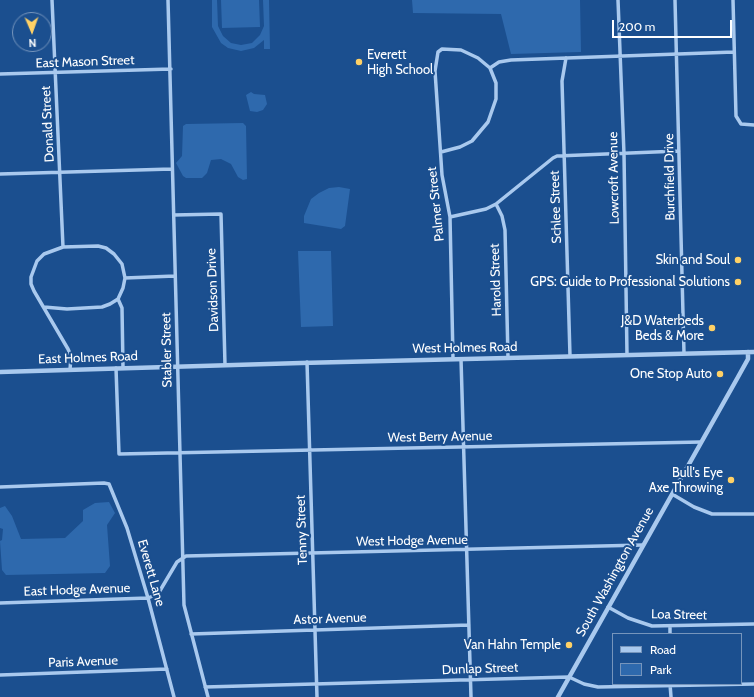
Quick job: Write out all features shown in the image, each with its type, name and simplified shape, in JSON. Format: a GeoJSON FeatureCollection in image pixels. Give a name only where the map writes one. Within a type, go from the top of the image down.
{"type":"FeatureCollection","features":[{"type":"Feature","properties":{"kind":"street","name":"Donald Street"},"geometry":{"type":"LineString","coordinates":[[52,0],[63,247]]}},
{"type":"Feature","properties":{"kind":"street","name":"Stabler Street"},"geometry":{"type":"LineString","coordinates":[[168,0],[184,605],[208,697]]}},
{"type":"Feature","properties":{"kind":"street","name":"Lowcroft Avenue"},"geometry":{"type":"LineString","coordinates":[[618,0],[624,154],[627,355]]}},
{"type":"Feature","properties":{"kind":"street","name":"Burchfield Drive"},"geometry":{"type":"LineString","coordinates":[[675,0],[684,353]]}},
{"type":"Feature","properties":{"kind":"street"},"geometry":{"type":"LineString","coordinates":[[733,0],[736,116],[738,123],[744,126],[754,125]]}},
{"type":"Feature","properties":{"kind":"street","name":"Palmer Street"},"geometry":{"type":"LineString","coordinates":[[453,359],[450,217],[442,175],[435,71],[438,52],[442,49],[465,52],[490,68]]}},
{"type":"Feature","properties":{"kind":"street"},"geometry":{"type":"LineString","coordinates":[[441,152],[460,148],[472,141],[488,122],[496,99],[496,82],[490,68],[499,62],[511,60],[734,52]]}},
{"type":"Feature","properties":{"kind":"street","name":"Schlee Street"},"geometry":{"type":"LineString","coordinates":[[566,58],[562,82],[570,356]]}},
{"type":"Feature","properties":{"kind":"street","name":"East Mason Street"},"geometry":{"type":"LineString","coordinates":[[0,74],[171,69]]}},
{"type":"Feature","properties":{"kind":"street"},"geometry":{"type":"LineString","coordinates":[[450,217],[486,209],[496,204],[553,158],[565,156],[679,151]]}},
{"type":"Feature","properties":{"kind":"street"},"geometry":{"type":"LineString","coordinates":[[0,174],[172,169]]}},
{"type":"Feature","properties":{"kind":"street","name":"Harold Street"},"geometry":{"type":"LineString","coordinates":[[496,204],[502,216],[505,230],[508,358]]}},
{"type":"Feature","properties":{"kind":"street","name":"Davidson Drive"},"geometry":{"type":"LineString","coordinates":[[174,215],[220,214],[225,365]]}},
{"type":"Feature","properties":{"kind":"street"},"geometry":{"type":"LineString","coordinates":[[44,307],[67,309],[102,307],[118,299],[123,288],[125,278],[122,264],[114,254],[106,248],[98,246],[63,247],[44,254],[37,261],[31,277],[34,291],[68,349],[71,356],[70,370]]}},
{"type":"Feature","properties":{"kind":"street"},"geometry":{"type":"LineString","coordinates":[[125,278],[175,276]]}},
{"type":"Feature","properties":{"kind":"street"},"geometry":{"type":"LineString","coordinates":[[118,299],[122,308],[123,368]]}},
{"type":"Feature","properties":{"kind":"street","name":"South Washington Avenue"},"geometry":{"type":"LineString","coordinates":[[558,697],[748,359],[748,352]]}},
{"type":"Feature","properties":{"kind":"street","name":"West Holmes Road"},"geometry":{"type":"LineString","coordinates":[[177,366],[754,352]]}},
{"type":"Feature","properties":{"kind":"street"},"geometry":{"type":"LineString","coordinates":[[461,359],[471,697]]}},
{"type":"Feature","properties":{"kind":"street","name":"Tenny Street"},"geometry":{"type":"LineString","coordinates":[[307,362],[317,697]]}},
{"type":"Feature","properties":{"kind":"street","name":"East Holmes Road"},"geometry":{"type":"LineString","coordinates":[[0,372],[177,366]]}},
{"type":"Feature","properties":{"kind":"street","name":"West Berry Avenue"},"geometry":{"type":"LineString","coordinates":[[116,368],[119,454],[701,442]]}},
{"type":"Feature","properties":{"kind":"street","name":"Everett Lane"},"geometry":{"type":"LineString","coordinates":[[0,487],[106,483],[112,488],[127,528],[148,598],[174,697]]}},
{"type":"Feature","properties":{"kind":"street"},"geometry":{"type":"LineString","coordinates":[[672,494],[694,507],[712,514],[754,514]]}},
{"type":"Feature","properties":{"kind":"street","name":"West Hodge Avenue"},"geometry":{"type":"LineString","coordinates":[[182,558],[312,553],[643,545]]}},
{"type":"Feature","properties":{"kind":"street","name":"East Hodge Avenue"},"geometry":{"type":"LineString","coordinates":[[0,603],[148,598],[158,594],[177,562],[182,558]]}},
{"type":"Feature","properties":{"kind":"street","name":"Loa Street"},"geometry":{"type":"LineString","coordinates":[[608,607],[637,622],[652,626],[754,624]]}},
{"type":"Feature","properties":{"kind":"street","name":"Astor Avenue"},"geometry":{"type":"LineString","coordinates":[[191,634],[469,625]]}},
{"type":"Feature","properties":{"kind":"street"},"geometry":{"type":"LineString","coordinates":[[670,626],[670,633]]}},
{"type":"Feature","properties":{"kind":"street","name":"Paris Avenue"},"geometry":{"type":"LineString","coordinates":[[0,675],[167,669]]}},
{"type":"Feature","properties":{"kind":"street","name":"Dunlap Street"},"geometry":{"type":"LineString","coordinates":[[205,687],[569,677],[584,684],[598,687],[670,685]]}},
{"type":"Feature","properties":{"kind":"street","name":"Dunlap Street"},"geometry":{"type":"LineString","coordinates":[[742,684],[754,684]]}},
{"type":"Feature","properties":{"kind":"street"},"geometry":{"type":"LineString","coordinates":[[670,685],[671,697]]}},
{"type":"Feature","properties":{"kind":"green space"},"geometry":{"type":"Polygon","coordinates":[[[212,0],[217,0],[218,26],[223,36],[231,43],[241,45],[252,43],[260,35],[264,26],[263,0],[269,0],[270,49],[264,49],[264,40],[254,48],[241,51],[228,48],[221,43],[212,27],[212,0]]]}},
{"type":"Feature","properties":{"kind":"green space"},"geometry":{"type":"Polygon","coordinates":[[[221,0],[259,0],[260,27],[222,28],[221,0]]]}},
{"type":"Feature","properties":{"kind":"green space"},"geometry":{"type":"Polygon","coordinates":[[[412,0],[580,0],[581,52],[511,54],[501,14],[413,13],[412,0]]]}},
{"type":"Feature","properties":{"kind":"green space"},"geometry":{"type":"Polygon","coordinates":[[[251,92],[254,94],[265,95],[267,104],[263,110],[257,112],[250,111],[246,95],[251,92]]]}},
{"type":"Feature","properties":{"kind":"green space"},"geometry":{"type":"Polygon","coordinates":[[[243,123],[246,126],[247,179],[243,180],[238,177],[231,164],[221,159],[211,160],[207,173],[202,178],[186,178],[183,176],[176,163],[182,156],[183,126],[186,124],[243,123]]]}},
{"type":"Feature","properties":{"kind":"green space"},"geometry":{"type":"Polygon","coordinates":[[[339,187],[350,189],[345,226],[341,229],[304,223],[304,216],[311,199],[329,188],[339,187]]]}},
{"type":"Feature","properties":{"kind":"green space"},"geometry":{"type":"Polygon","coordinates":[[[298,251],[331,251],[333,326],[301,327],[298,251]]]}},
{"type":"Feature","properties":{"kind":"green space"},"geometry":{"type":"Polygon","coordinates":[[[109,502],[115,513],[107,525],[110,566],[105,573],[6,575],[2,570],[0,541],[2,540],[3,529],[0,528],[0,508],[5,506],[12,516],[21,539],[65,538],[83,521],[83,510],[95,503],[109,502]]]}},
{"type":"Feature","properties":{"kind":"place","name":"Everett High School"},"geometry":{"type":"Point","coordinates":[359,62]}},
{"type":"Feature","properties":{"kind":"place","name":"Skin and Soul"},"geometry":{"type":"Point","coordinates":[738,260]}},
{"type":"Feature","properties":{"kind":"place","name":"GPS: Guide to Professional Solutions"},"geometry":{"type":"Point","coordinates":[738,282]}},
{"type":"Feature","properties":{"kind":"place","name":"J&D Waterbeds Beds & More"},"geometry":{"type":"Point","coordinates":[712,328]}},
{"type":"Feature","properties":{"kind":"place","name":"One Stop Auto"},"geometry":{"type":"Point","coordinates":[720,374]}},
{"type":"Feature","properties":{"kind":"place","name":"Bull's Eye Axe Throwing"},"geometry":{"type":"Point","coordinates":[731,480]}},
{"type":"Feature","properties":{"kind":"place","name":"Van Hahn Temple"},"geometry":{"type":"Point","coordinates":[569,645]}}]}
